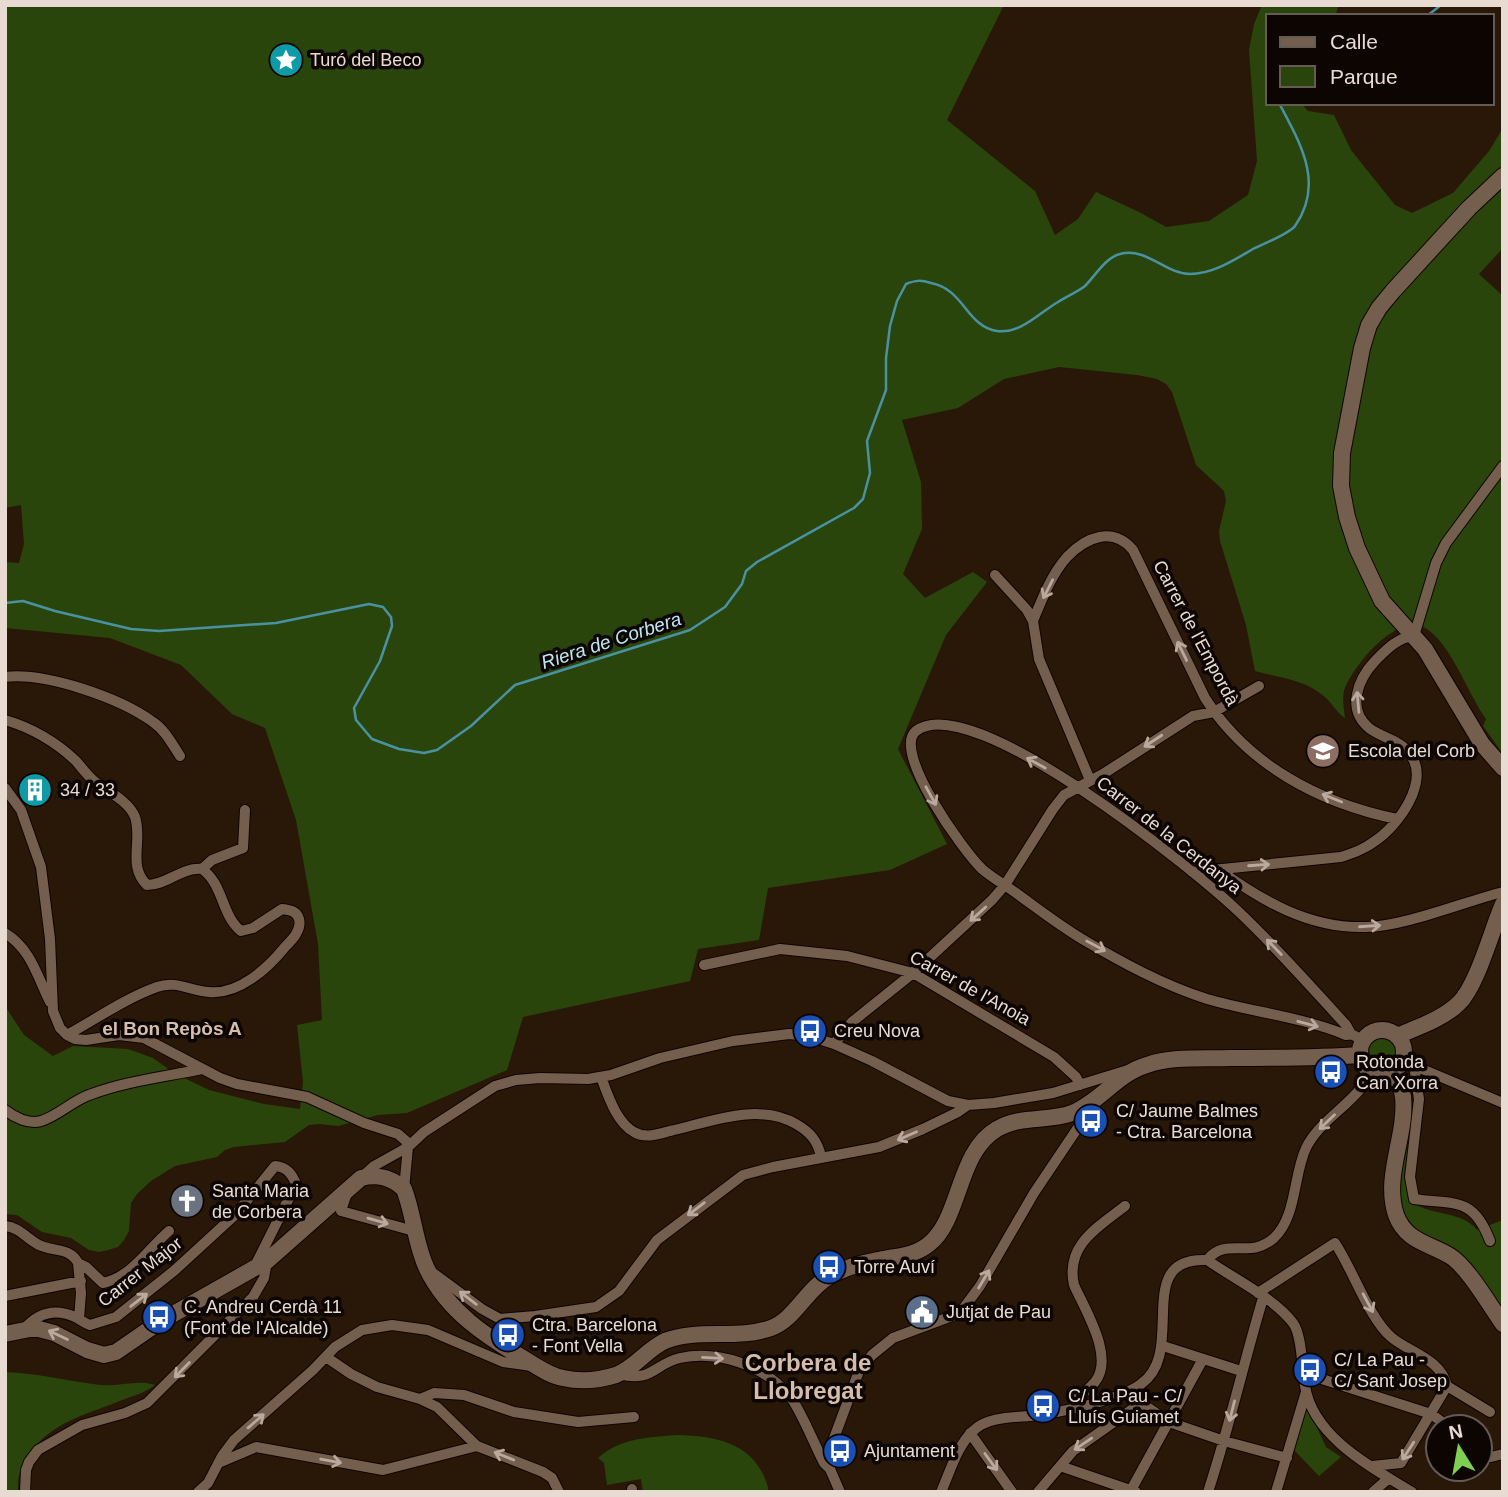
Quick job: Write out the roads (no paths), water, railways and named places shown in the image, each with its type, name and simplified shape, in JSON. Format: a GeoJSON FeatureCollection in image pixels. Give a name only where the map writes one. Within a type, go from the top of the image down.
{"type":"FeatureCollection","features":[{"type":"Feature","properties":{"kind":"street"},"geometry":{"type":"LineString","coordinates":[[1503,176],[1469,208],[1379,308],[1369,325],[1362,348],[1342,453],[1341,486],[1357,548],[1382,601],[1425,649],[1482,744],[1503,768]]}},
{"type":"Feature","properties":{"kind":"street"},"geometry":{"type":"LineString","coordinates":[[1414,636],[1436,563],[1446,543],[1503,466]]}},
{"type":"Feature","properties":{"kind":"street","name":"Carrer de l'Empordà"},"geometry":{"type":"LineString","coordinates":[[1033,621],[1050,582],[1068,556],[1096,538],[1116,536],[1124,539],[1214,712],[1245,747],[1268,767],[1285,777],[1342,802],[1397,819]]}},
{"type":"Feature","properties":{"kind":"street"},"geometry":{"type":"LineString","coordinates":[[995,575],[1033,621],[1039,659],[1090,780]]}},
{"type":"Feature","properties":{"kind":"street"},"geometry":{"type":"LineString","coordinates":[[1192,872],[1341,857],[1375,841],[1397,819],[1413,791],[1417,774],[1415,763],[1403,747],[1370,728],[1360,717],[1356,695],[1373,663],[1400,639],[1414,636]]}},
{"type":"Feature","properties":{"kind":"street"},"geometry":{"type":"LineString","coordinates":[[5,677],[34,676],[58,681],[128,708],[154,722],[180,756]]}},
{"type":"Feature","properties":{"kind":"street"},"geometry":{"type":"LineString","coordinates":[[834,1044],[852,1022],[913,973],[992,900],[1005,885],[1064,795],[1193,716],[1214,712],[1259,686]]}},
{"type":"Feature","properties":{"kind":"street"},"geometry":{"type":"LineString","coordinates":[[5,720],[21,725],[57,745],[77,762],[89,777],[127,806],[134,815],[137,827],[137,872],[147,885],[156,885],[185,870],[202,869],[212,860],[243,848],[245,810]]}},
{"type":"Feature","properties":{"kind":"street","name":"Carrer de la Cerdanya"},"geometry":{"type":"LineString","coordinates":[[1005,885],[982,870],[960,844],[939,811],[911,755],[910,738],[924,726],[953,725],[970,730],[1078,787],[1111,808],[1238,911],[1352,1037]]}},
{"type":"Feature","properties":{"kind":"street"},"geometry":{"type":"LineString","coordinates":[[5,788],[21,810],[41,867],[50,939],[53,1011]]}},
{"type":"Feature","properties":{"kind":"street"},"geometry":{"type":"LineString","coordinates":[[67,1035],[158,987],[177,984],[210,992],[238,986],[276,958],[291,941],[300,923],[294,912],[282,909],[253,928],[241,931],[232,922],[214,879],[202,869]]}},
{"type":"Feature","properties":{"kind":"street"},"geometry":{"type":"LineString","coordinates":[[1219,869],[1279,908],[1308,920],[1342,927],[1390,924],[1503,892]]}},
{"type":"Feature","properties":{"kind":"street"},"geometry":{"type":"LineString","coordinates":[[1005,885],[1079,937],[1174,987],[1207,999],[1352,1037]]}},
{"type":"Feature","properties":{"kind":"street"},"geometry":{"type":"LineString","coordinates":[[1397,1036],[1441,1016],[1461,1002],[1472,982],[1503,904]]}},
{"type":"Feature","properties":{"kind":"street"},"geometry":{"type":"LineString","coordinates":[[5,933],[22,945],[28,954],[60,1028],[67,1035],[86,1040],[119,1035],[145,1038],[202,1069],[237,1084],[307,1097],[364,1123],[398,1134],[407,1141],[404,1189],[427,1269],[442,1293],[468,1322],[503,1354]]}},
{"type":"Feature","properties":{"kind":"street","name":"Carrer de l'Anoia"},"geometry":{"type":"LineString","coordinates":[[704,965],[780,949],[847,956],[913,973],[1054,1057],[1076,1077],[1080,1085]]}},
{"type":"Feature","properties":{"kind":"street"},"geometry":{"type":"LineString","coordinates":[[5,1334],[24,1329],[45,1329],[87,1350],[110,1354],[124,1348],[161,1321],[261,1263],[374,1166],[408,1147],[424,1132],[495,1086],[516,1080],[601,1077],[670,1055],[733,1041],[799,1035],[834,1044],[948,1101],[968,1105],[1022,1099],[1080,1085],[1121,1071],[1177,1060],[1352,1037],[1379,1030],[1397,1036],[1404,1047],[1401,1088],[1403,1106],[1392,1177],[1396,1215],[1407,1234],[1453,1258],[1503,1324]]}},
{"type":"Feature","properties":{"kind":"street"},"geometry":{"type":"LineString","coordinates":[[1352,1037],[1366,1067],[1371,1071],[1383,1075],[1404,1066],[1503,1103]]}},
{"type":"Feature","properties":{"kind":"street"},"geometry":{"type":"LineString","coordinates":[[1404,1066],[1419,1099],[1410,1177],[1414,1199],[1463,1205],[1475,1212],[1484,1224],[1490,1241]]}},
{"type":"Feature","properties":{"kind":"street"},"geometry":{"type":"LineString","coordinates":[[619,1374],[656,1346],[685,1335],[768,1329],[785,1318],[811,1290],[834,1274],[864,1263],[923,1249],[937,1237],[980,1143],[999,1127],[1012,1122],[1064,1116],[1090,1104],[1138,1068]]}},
{"type":"Feature","properties":{"kind":"street"},"geometry":{"type":"LineString","coordinates":[[5,1110],[29,1122],[40,1122],[87,1096],[113,1087],[202,1069]]}},
{"type":"Feature","properties":{"kind":"street"},"geometry":{"type":"LineString","coordinates":[[1207,1260],[1212,1253],[1222,1248],[1259,1248],[1278,1234],[1288,1217],[1307,1146],[1318,1131],[1363,1087],[1371,1071]]}},
{"type":"Feature","properties":{"kind":"street"},"geometry":{"type":"LineString","coordinates":[[601,1077],[607,1094],[626,1126],[638,1134],[658,1134],[762,1114],[783,1118],[811,1135],[821,1157]]}},
{"type":"Feature","properties":{"kind":"street"},"geometry":{"type":"LineString","coordinates":[[840,1492],[830,1469],[829,1459],[859,1371],[872,1355],[893,1338],[960,1313],[980,1286],[1090,1104]]}},
{"type":"Feature","properties":{"kind":"street"},"geometry":{"type":"LineString","coordinates":[[427,1269],[500,1319],[596,1307],[619,1291],[657,1240],[743,1175],[894,1142],[968,1105]]}},
{"type":"Feature","properties":{"kind":"street"},"geometry":{"type":"LineString","coordinates":[[1064,1116],[1070,1121],[1073,1133]]}},
{"type":"Feature","properties":{"kind":"street","name":"Carrer Major"},"geometry":{"type":"LineString","coordinates":[[79,1319],[90,1325],[102,1323],[132,1306],[236,1214],[275,1166],[281,1167],[293,1177],[296,1184],[261,1263]]}},
{"type":"Feature","properties":{"kind":"street"},"geometry":{"type":"LineString","coordinates":[[404,1189],[397,1182],[382,1176],[355,1183],[341,1211],[414,1231]]}},
{"type":"Feature","properties":{"kind":"street"},"geometry":{"type":"LineString","coordinates":[[1075,1408],[1074,1401],[1099,1376],[1103,1359],[1098,1340],[1074,1285],[1073,1259],[1087,1235],[1125,1206]]}},
{"type":"Feature","properties":{"kind":"street"},"geometry":{"type":"LineString","coordinates":[[5,1226],[12,1226],[42,1247],[67,1252],[78,1264],[81,1281],[79,1319],[64,1313],[41,1314],[24,1329]]}},
{"type":"Feature","properties":{"kind":"street"},"geometry":{"type":"LineString","coordinates":[[78,1264],[86,1267],[103,1283],[113,1281],[144,1259],[157,1241],[169,1231]]}},
{"type":"Feature","properties":{"kind":"street"},"geometry":{"type":"LineString","coordinates":[[1208,1492],[1224,1441],[1261,1296],[1335,1243],[1389,1335],[1439,1368],[1446,1378],[1447,1386],[1432,1413]]}},
{"type":"Feature","properties":{"kind":"street"},"geometry":{"type":"LineString","coordinates":[[941,1492],[970,1433],[986,1422],[1075,1408],[1131,1390],[1150,1377],[1163,1346],[1164,1290],[1167,1276],[1179,1264],[1192,1260],[1207,1260],[1261,1296],[1295,1325],[1306,1392],[1327,1433],[1412,1492]]}},
{"type":"Feature","properties":{"kind":"street"},"geometry":{"type":"LineString","coordinates":[[25,1492],[26,1470],[38,1450],[82,1425],[125,1413],[152,1399],[253,1297],[264,1278],[261,1263]]}},
{"type":"Feature","properties":{"kind":"street"},"geometry":{"type":"LineString","coordinates":[[5,1296],[81,1281]]}},
{"type":"Feature","properties":{"kind":"street"},"geometry":{"type":"LineString","coordinates":[[198,1492],[208,1483],[234,1440],[335,1347],[362,1330],[392,1325],[428,1329],[536,1366],[554,1376],[572,1380],[591,1380],[619,1374],[636,1377],[649,1374],[678,1359],[732,1359],[761,1373],[789,1396],[824,1463],[830,1469]]}},
{"type":"Feature","properties":{"kind":"street"},"geometry":{"type":"LineString","coordinates":[[1163,1346],[1241,1371]]}},
{"type":"Feature","properties":{"kind":"street"},"geometry":{"type":"LineString","coordinates":[[326,1357],[377,1387],[421,1399],[437,1407],[477,1446],[543,1472],[552,1478],[559,1492]]}},
{"type":"Feature","properties":{"kind":"street"},"geometry":{"type":"LineString","coordinates":[[640,1359],[649,1374]]}},
{"type":"Feature","properties":{"kind":"street"},"geometry":{"type":"LineString","coordinates":[[1060,1466],[1132,1491],[1203,1359]]}},
{"type":"Feature","properties":{"kind":"street"},"geometry":{"type":"LineString","coordinates":[[1303,1373],[1428,1413]]}},
{"type":"Feature","properties":{"kind":"street"},"geometry":{"type":"LineString","coordinates":[[1447,1386],[1490,1412]]}},
{"type":"Feature","properties":{"kind":"street"},"geometry":{"type":"LineString","coordinates":[[1131,1390],[1139,1404],[1169,1422],[1224,1441],[1287,1458]]}},
{"type":"Feature","properties":{"kind":"street"},"geometry":{"type":"LineString","coordinates":[[1276,1492],[1306,1392]]}},
{"type":"Feature","properties":{"kind":"street"},"geometry":{"type":"LineString","coordinates":[[421,1399],[434,1394],[456,1393],[514,1412],[578,1422],[634,1416]]}},
{"type":"Feature","properties":{"kind":"street"},"geometry":{"type":"LineString","coordinates":[[1038,1492],[1073,1451],[1139,1404]]}},
{"type":"Feature","properties":{"kind":"street"},"geometry":{"type":"LineString","coordinates":[[1372,1466],[1401,1463],[1424,1425]]}},
{"type":"Feature","properties":{"kind":"street"},"geometry":{"type":"LineString","coordinates":[[970,1433],[1012,1492]]}},
{"type":"Feature","properties":{"kind":"street"},"geometry":{"type":"LineString","coordinates":[[812,1441],[820,1445],[832,1445]]}},
{"type":"Feature","properties":{"kind":"street"},"geometry":{"type":"LineString","coordinates":[[218,1463],[256,1447],[383,1470],[477,1446]]}},
{"type":"Feature","properties":{"kind":"street"},"geometry":{"type":"LineString","coordinates":[[1373,1492],[1390,1479]]}},
{"type":"Feature","properties":{"kind":"street"},"geometry":{"type":"LineString","coordinates":[[1386,1492],[1390,1479]]}},
{"type":"Feature","properties":{"kind":"waterway","name":"Riera de Corbera"},"geometry":{"type":"LineString","coordinates":[[1430,14],[1441,5]]}},
{"type":"Feature","properties":{"kind":"waterway","name":"Riera de Corbera"},"geometry":{"type":"LineString","coordinates":[[5,603],[23,601],[131,629],[159,631],[276,623],[369,604],[383,607],[391,617],[392,626],[380,661],[354,708],[356,720],[372,739],[399,749],[424,753],[437,750],[471,726],[515,685],[690,630],[725,607],[742,584],[746,571],[757,562],[854,508],[863,499],[870,473],[867,441],[886,390],[890,326],[897,301],[906,284],[921,281],[942,287],[951,292],[979,323],[997,331],[1006,331],[1022,326],[1085,286],[1105,263],[1120,254],[1139,254],[1181,273],[1207,272],[1292,229],[1304,210],[1309,179],[1301,148],[1280,105]]}},
{"type":"Feature","properties":{"kind":"place","name":"Turó del Beco"},"geometry":{"type":"Point","coordinates":[286,60]}},
{"type":"Feature","properties":{"kind":"place","name":"Escola del Corb"},"geometry":{"type":"Point","coordinates":[1323,751]}},
{"type":"Feature","properties":{"kind":"place","name":"34 / 33"},"geometry":{"type":"Point","coordinates":[35,790]}},
{"type":"Feature","properties":{"kind":"place","name":"Creu Nova"},"geometry":{"type":"Point","coordinates":[810,1031]}},
{"type":"Feature","properties":{"kind":"place","name":"Rotonda Can Xorra"},"geometry":{"type":"Point","coordinates":[1331,1072]}},
{"type":"Feature","properties":{"kind":"place","name":"C/ Jaume Balmes - Ctra. Barcelona"},"geometry":{"type":"Point","coordinates":[1091,1121]}},
{"type":"Feature","properties":{"kind":"place","name":"Santa Maria de Corbera"},"geometry":{"type":"Point","coordinates":[187,1201]}},
{"type":"Feature","properties":{"kind":"place","name":"Torre Auví"},"geometry":{"type":"Point","coordinates":[829,1267]}},
{"type":"Feature","properties":{"kind":"place","name":"Jutjat de Pau"},"geometry":{"type":"Point","coordinates":[922,1312]}},
{"type":"Feature","properties":{"kind":"place","name":"C. Andreu Cerdà 11 (Font de l'Alcalde)"},"geometry":{"type":"Point","coordinates":[159,1317]}},
{"type":"Feature","properties":{"kind":"place","name":"Ctra. Barcelona - Font Vella"},"geometry":{"type":"Point","coordinates":[508,1335]}},
{"type":"Feature","properties":{"kind":"place","name":"C/ La Pau - C/ Sant Josep"},"geometry":{"type":"Point","coordinates":[1310,1370]}},
{"type":"Feature","properties":{"kind":"place","name":"C/ La Pau - C/ Lluís Guiamet"},"geometry":{"type":"Point","coordinates":[1043,1406]}},
{"type":"Feature","properties":{"kind":"place","name":"Ajuntament"},"geometry":{"type":"Point","coordinates":[840,1451]}},
{"type":"Feature","properties":{"kind":"district","name":"el Bon Repòs A"},"geometry":{"type":"Point","coordinates":[172,1028]}},
{"type":"Feature","properties":{"kind":"district","name":"Corbera de Llobregat"},"geometry":{"type":"Point","coordinates":[808,1377]}}]}
